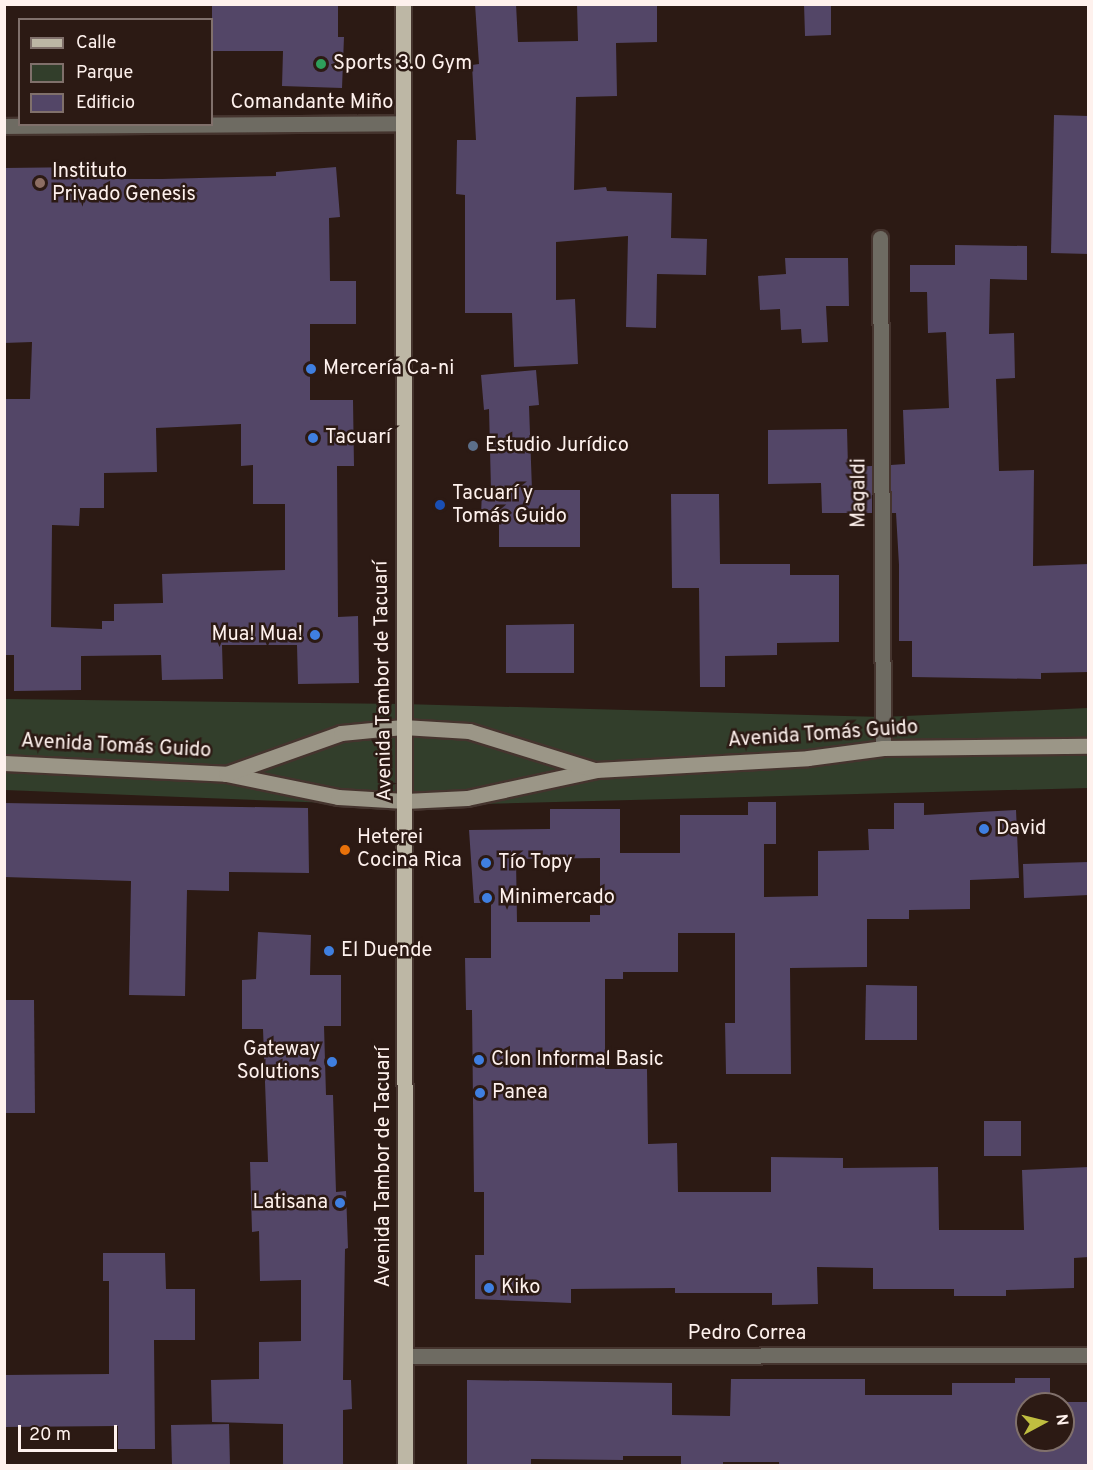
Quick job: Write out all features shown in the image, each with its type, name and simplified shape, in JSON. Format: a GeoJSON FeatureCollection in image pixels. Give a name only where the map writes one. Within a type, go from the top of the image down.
{"type":"FeatureCollection","features":[{"type":"Feature","properties":{"kind":"main road","name":"Avenida Tambor de Tacuarí"},"geometry":{"type":"LineString","coordinates":[[403,4],[405,1466]]}},
{"type":"Feature","properties":{"kind":"main road","name":"Avenida Tomás Guido"},"geometry":{"type":"LineString","coordinates":[[226,774],[340,734],[403,727],[468,730],[596,770]]}},
{"type":"Feature","properties":{"kind":"main road","name":"Avenida Tomás Guido"},"geometry":{"type":"LineString","coordinates":[[4,763],[226,774],[338,797],[405,801],[467,798],[596,770],[808,758],[883,748],[1089,747]]}},
{"type":"Feature","properties":{"kind":"street","name":"Comandante Miño"},"geometry":{"type":"LineString","coordinates":[[213,124],[403,123]]}},
{"type":"Feature","properties":{"kind":"street","name":"Magaldi"},"geometry":{"type":"LineString","coordinates":[[880,238],[883,748]]}},
{"type":"Feature","properties":{"kind":"street","name":"Pedro Correa"},"geometry":{"type":"LineString","coordinates":[[405,1356],[1089,1354]]}},
{"type":"Feature","properties":{"kind":"green space"},"geometry":{"type":"Polygon","coordinates":[[[5,699],[403,704],[882,717],[1088,708],[1088,788],[406,806],[5,790],[5,699]]]}},
{"type":"Feature","properties":{"kind":"building"},"geometry":{"type":"Polygon","coordinates":[[[212,4],[338,4],[338,37],[344,37],[342,88],[282,86],[283,51],[213,51],[212,4]]]}},
{"type":"Feature","properties":{"kind":"building"},"geometry":{"type":"Polygon","coordinates":[[[475,4],[516,4],[518,42],[578,41],[577,4],[657,4],[657,42],[616,43],[617,96],[576,97],[574,190],[606,187],[607,191],[672,193],[671,238],[707,239],[706,275],[657,274],[656,328],[626,327],[628,236],[556,242],[556,300],[575,299],[578,364],[514,367],[512,313],[465,313],[465,195],[456,194],[457,140],[476,140],[472,65],[479,64],[475,4]]]}},
{"type":"Feature","properties":{"kind":"building"},"geometry":{"type":"Polygon","coordinates":[[[804,4],[831,4],[831,35],[805,36],[804,4]]]}},
{"type":"Feature","properties":{"kind":"building"},"geometry":{"type":"Polygon","coordinates":[[[1054,115],[1089,116],[1089,254],[1051,253],[1054,115]]]}},
{"type":"Feature","properties":{"kind":"building"},"geometry":{"type":"Polygon","coordinates":[[[88,167],[88,179],[162,179],[276,176],[276,172],[336,167],[340,217],[329,218],[330,281],[356,281],[356,324],[310,324],[310,400],[353,400],[354,466],[337,466],[338,617],[358,616],[359,683],[298,684],[297,645],[222,645],[223,679],[162,680],[161,655],[81,656],[81,690],[14,691],[14,655],[4,655],[4,399],[30,399],[32,342],[4,343],[4,168],[88,167]],[[241,424],[156,428],[157,472],[104,473],[104,508],[80,508],[79,526],[52,525],[51,627],[102,629],[102,621],[114,621],[114,604],[163,603],[162,574],[285,570],[285,504],[253,504],[253,465],[241,466],[241,424]]]}},
{"type":"Feature","properties":{"kind":"building"},"geometry":{"type":"Polygon","coordinates":[[[955,245],[1027,246],[1027,280],[990,279],[989,334],[1014,333],[1015,378],[996,379],[999,471],[1034,470],[1033,566],[1089,564],[1089,672],[1041,673],[1041,679],[912,677],[912,641],[899,641],[899,565],[896,513],[891,513],[891,465],[905,464],[903,410],[949,408],[946,332],[928,333],[927,292],[910,292],[910,265],[955,265],[955,245]]]}},
{"type":"Feature","properties":{"kind":"building"},"geometry":{"type":"Polygon","coordinates":[[[785,258],[848,258],[849,306],[826,306],[828,342],[802,343],[801,329],[781,330],[780,309],[760,310],[758,276],[786,274],[785,258]]]}},
{"type":"Feature","properties":{"kind":"building"},"geometry":{"type":"Polygon","coordinates":[[[536,370],[539,405],[529,406],[532,490],[580,490],[580,547],[499,547],[499,516],[481,516],[482,490],[491,490],[489,409],[484,410],[481,375],[536,370]]]}},
{"type":"Feature","properties":{"kind":"building"},"geometry":{"type":"Polygon","coordinates":[[[847,429],[848,467],[872,466],[872,513],[822,513],[821,483],[768,484],[768,430],[847,429]]]}},
{"type":"Feature","properties":{"kind":"building"},"geometry":{"type":"Polygon","coordinates":[[[671,494],[719,494],[720,564],[790,564],[790,575],[839,575],[839,642],[777,643],[777,655],[725,656],[725,687],[700,687],[699,588],[672,588],[671,494]]]}},
{"type":"Feature","properties":{"kind":"building"},"geometry":{"type":"Polygon","coordinates":[[[574,624],[574,673],[506,673],[506,625],[574,624]]]}},
{"type":"Feature","properties":{"kind":"building"},"geometry":{"type":"Polygon","coordinates":[[[748,802],[776,802],[776,844],[764,844],[764,897],[818,896],[818,851],[869,850],[868,829],[894,829],[894,803],[924,803],[924,815],[1016,810],[1019,878],[970,880],[970,909],[909,910],[909,919],[867,919],[867,967],[790,968],[791,1074],[726,1074],[725,1023],[735,1023],[735,933],[678,933],[678,972],[623,972],[623,979],[605,979],[605,1069],[647,1069],[648,1144],[677,1143],[678,1192],[771,1192],[771,1157],[843,1158],[843,1168],[938,1167],[939,1230],[1024,1230],[1022,1170],[1089,1167],[1089,1257],[1074,1258],[1074,1288],[1006,1290],[1006,1296],[954,1296],[954,1289],[873,1289],[873,1268],[817,1267],[818,1304],[772,1305],[772,1293],[675,1293],[675,1288],[571,1289],[571,1303],[475,1299],[475,1255],[484,1255],[484,1192],[474,1192],[472,1010],[466,1010],[465,958],[491,958],[491,903],[474,903],[469,830],[550,829],[550,809],[620,809],[620,853],[680,853],[680,815],[748,815],[748,802]],[[600,858],[516,859],[517,922],[590,922],[590,915],[600,915],[600,858]]]}},
{"type":"Feature","properties":{"kind":"building"},"geometry":{"type":"Polygon","coordinates":[[[4,803],[308,808],[309,873],[229,872],[229,891],[187,890],[185,996],[129,995],[131,881],[4,877],[4,803]]]}},
{"type":"Feature","properties":{"kind":"building"},"geometry":{"type":"Polygon","coordinates":[[[1089,862],[1089,895],[1024,898],[1023,864],[1089,862]]]}},
{"type":"Feature","properties":{"kind":"building"},"geometry":{"type":"Polygon","coordinates":[[[258,932],[311,935],[310,975],[341,975],[341,1026],[324,1026],[326,1095],[333,1095],[336,1192],[346,1191],[348,1248],[345,1249],[343,1380],[351,1380],[352,1409],[343,1410],[343,1466],[283,1466],[283,1424],[212,1422],[211,1380],[259,1379],[259,1342],[301,1341],[301,1280],[260,1281],[259,1231],[252,1232],[250,1162],[268,1162],[263,1029],[242,1029],[242,980],[256,979],[258,932]]]}},
{"type":"Feature","properties":{"kind":"building"},"geometry":{"type":"Polygon","coordinates":[[[866,985],[917,986],[917,1040],[865,1040],[866,985]]]}},
{"type":"Feature","properties":{"kind":"building"},"geometry":{"type":"Polygon","coordinates":[[[4,1000],[34,1000],[35,1113],[4,1113],[4,1000]]]}},
{"type":"Feature","properties":{"kind":"building"},"geometry":{"type":"Polygon","coordinates":[[[984,1121],[1021,1121],[1021,1156],[984,1156],[984,1121]]]}},
{"type":"Feature","properties":{"kind":"building"},"geometry":{"type":"Polygon","coordinates":[[[103,1253],[165,1253],[166,1289],[195,1289],[195,1340],[154,1340],[155,1449],[118,1449],[118,1426],[4,1427],[4,1375],[109,1374],[109,1281],[103,1281],[103,1253]]]}},
{"type":"Feature","properties":{"kind":"building"},"geometry":{"type":"Polygon","coordinates":[[[1015,1378],[1050,1378],[1050,1392],[1015,1392],[1015,1452],[1075,1452],[1075,1402],[1089,1402],[1089,1466],[779,1466],[779,1462],[723,1462],[723,1466],[681,1466],[681,1456],[623,1456],[623,1460],[531,1459],[531,1466],[467,1466],[467,1380],[672,1383],[672,1415],[730,1416],[731,1379],[865,1379],[865,1395],[952,1395],[952,1383],[1015,1383],[1015,1378]]]}},
{"type":"Feature","properties":{"kind":"building"},"geometry":{"type":"Polygon","coordinates":[[[229,1424],[230,1466],[172,1466],[171,1425],[229,1424]]]}},
{"type":"Feature","properties":{"kind":"place","name":"Sports 3.0 Gym"},"geometry":{"type":"Point","coordinates":[321,64]}},
{"type":"Feature","properties":{"kind":"place","name":"Instituto Privado Genesis"},"geometry":{"type":"Point","coordinates":[40,183]}},
{"type":"Feature","properties":{"kind":"place","name":"Mercería Ca-ni"},"geometry":{"type":"Point","coordinates":[311,369]}},
{"type":"Feature","properties":{"kind":"place","name":"Tacuarí"},"geometry":{"type":"Point","coordinates":[313,438]}},
{"type":"Feature","properties":{"kind":"place","name":"Estudio Jurídico"},"geometry":{"type":"Point","coordinates":[473,446]}},
{"type":"Feature","properties":{"kind":"place","name":"Tacuarí y Tomás Guido"},"geometry":{"type":"Point","coordinates":[440,505]}},
{"type":"Feature","properties":{"kind":"place","name":"Mua! Mua!"},"geometry":{"type":"Point","coordinates":[315,635]}},
{"type":"Feature","properties":{"kind":"place","name":"David"},"geometry":{"type":"Point","coordinates":[984,829]}},
{"type":"Feature","properties":{"kind":"place","name":"Heterei Cocina Rica"},"geometry":{"type":"Point","coordinates":[345,850]}},
{"type":"Feature","properties":{"kind":"place","name":"Tío Topy"},"geometry":{"type":"Point","coordinates":[486,863]}},
{"type":"Feature","properties":{"kind":"place","name":"Minimercado"},"geometry":{"type":"Point","coordinates":[487,898]}},
{"type":"Feature","properties":{"kind":"place","name":"El Duende"},"geometry":{"type":"Point","coordinates":[329,951]}},
{"type":"Feature","properties":{"kind":"place","name":"Clon Informal Basic"},"geometry":{"type":"Point","coordinates":[479,1060]}},
{"type":"Feature","properties":{"kind":"place","name":"Gateway Solutions"},"geometry":{"type":"Point","coordinates":[332,1062]}},
{"type":"Feature","properties":{"kind":"place","name":"Panea"},"geometry":{"type":"Point","coordinates":[480,1093]}},
{"type":"Feature","properties":{"kind":"place","name":"Latisana"},"geometry":{"type":"Point","coordinates":[340,1203]}},
{"type":"Feature","properties":{"kind":"place","name":"Kiko"},"geometry":{"type":"Point","coordinates":[489,1288]}}]}
